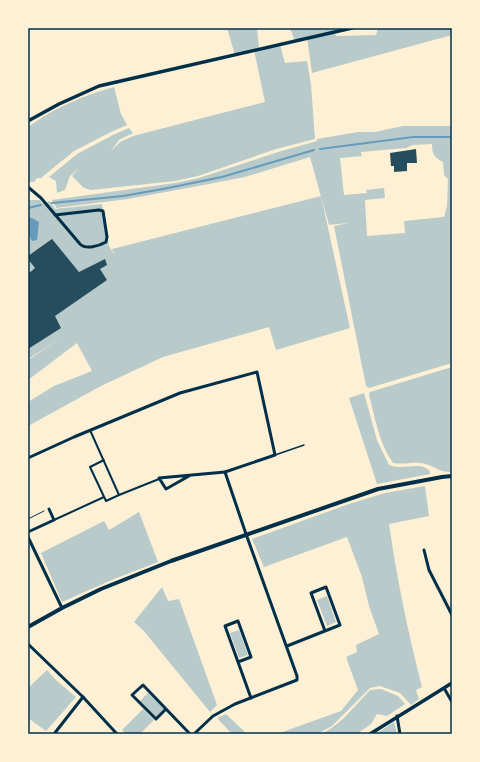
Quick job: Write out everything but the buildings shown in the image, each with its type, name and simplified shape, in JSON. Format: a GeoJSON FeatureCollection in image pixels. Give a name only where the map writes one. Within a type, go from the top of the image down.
{"type":"FeatureCollection","features":[{"type":"Feature","properties":{"kind":"main road"},"geometry":{"type":"LineString","coordinates":[[28,627],[101,588],[171,560],[378,489],[452,476]]}},
{"type":"Feature","properties":{"kind":"street"},"geometry":{"type":"LineString","coordinates":[[28,121],[59,104],[99,86],[352,28]]}},
{"type":"Feature","properties":{"kind":"street"},"geometry":{"type":"LineString","coordinates":[[28,187],[41,198],[55,215],[80,244],[82,247],[86,248],[106,242],[107,237],[103,211],[99,210],[55,215]]}},
{"type":"Feature","properties":{"kind":"street"},"geometry":{"type":"LineString","coordinates":[[28,458],[90,430],[180,393],[257,372],[275,455],[225,472],[159,478],[106,501],[90,467],[104,460]]}},
{"type":"Feature","properties":{"kind":"street"},"geometry":{"type":"LineString","coordinates":[[90,430],[119,495]]}},
{"type":"Feature","properties":{"kind":"street"},"geometry":{"type":"LineString","coordinates":[[194,734],[213,716],[250,698],[297,680],[287,646],[225,472]]}},
{"type":"Feature","properties":{"kind":"street"},"geometry":{"type":"LineString","coordinates":[[159,478],[166,489],[189,476]]}},
{"type":"Feature","properties":{"kind":"street"},"geometry":{"type":"LineString","coordinates":[[28,532],[104,497]]}},
{"type":"Feature","properties":{"kind":"street"},"geometry":{"type":"LineString","coordinates":[[49,509],[54,520]]}},
{"type":"Feature","properties":{"kind":"street"},"geometry":{"type":"LineString","coordinates":[[28,537],[62,608]]}},
{"type":"Feature","properties":{"kind":"street"},"geometry":{"type":"LineString","coordinates":[[424,550],[429,570],[452,615]]}},
{"type":"Feature","properties":{"kind":"street"},"geometry":{"type":"LineString","coordinates":[[287,646],[340,625],[326,587],[311,593],[325,630]]}},
{"type":"Feature","properties":{"kind":"street"},"geometry":{"type":"LineString","coordinates":[[238,662],[251,657],[238,621],[225,626],[250,698]]}},
{"type":"Feature","properties":{"kind":"street"},"geometry":{"type":"LineString","coordinates":[[28,644],[84,697],[118,734]]}},
{"type":"Feature","properties":{"kind":"street"},"geometry":{"type":"LineString","coordinates":[[370,734],[452,683]]}},
{"type":"Feature","properties":{"kind":"street"},"geometry":{"type":"LineString","coordinates":[[166,709],[156,719],[132,695],[142,685],[166,709],[190,734]]}},
{"type":"Feature","properties":{"kind":"street"},"geometry":{"type":"LineString","coordinates":[[444,688],[452,702]]}},
{"type":"Feature","properties":{"kind":"street"},"geometry":{"type":"LineString","coordinates":[[54,734],[84,697]]}},
{"type":"Feature","properties":{"kind":"street"},"geometry":{"type":"LineString","coordinates":[[397,716],[400,734]]}},
{"type":"Feature","properties":{"kind":"lane"},"geometry":{"type":"LineString","coordinates":[[275,455],[304,445]]}},
{"type":"Feature","properties":{"kind":"path"},"geometry":{"type":"LineString","coordinates":[[28,519],[49,509]]}},
{"type":"Feature","properties":{"kind":"shaded area"},"geometry":{"type":"Polygon","coordinates":[[[227,28],[257,28],[259,49],[280,44],[285,63],[307,61],[311,85],[315,139],[276,149],[198,176],[175,181],[91,190],[84,188],[72,176],[78,169],[70,176],[65,190],[57,193],[56,181],[49,177],[77,154],[129,128],[133,133],[119,140],[111,151],[120,142],[133,136],[265,102],[254,50],[235,55],[227,28]]]}},
{"type":"Feature","properties":{"kind":"shaded area"},"geometry":{"type":"Polygon","coordinates":[[[290,28],[335,28],[334,32],[336,36],[376,35],[378,28],[452,28],[452,35],[312,73],[307,38],[295,41],[290,28]]]}},
{"type":"Feature","properties":{"kind":"shaded area"},"geometry":{"type":"Polygon","coordinates":[[[114,87],[121,114],[127,125],[74,151],[41,178],[37,178],[34,182],[28,182],[28,127],[48,114],[70,103],[114,87]]]}},
{"type":"Feature","properties":{"kind":"shaded area"},"geometry":{"type":"Polygon","coordinates":[[[403,126],[452,126],[452,363],[369,388],[366,386],[334,226],[348,223],[329,225],[310,157],[245,177],[128,199],[56,208],[52,200],[175,183],[199,178],[317,141],[317,139],[358,132],[375,132],[403,126]],[[432,144],[413,145],[406,148],[361,152],[362,156],[340,158],[344,195],[367,193],[366,190],[384,188],[385,198],[365,200],[367,236],[405,233],[404,221],[444,217],[447,206],[448,179],[444,175],[443,162],[434,155],[432,144]]]}},
{"type":"Feature","properties":{"kind":"shaded area"},"geometry":{"type":"Polygon","coordinates":[[[321,196],[350,328],[276,350],[269,327],[163,357],[101,386],[28,426],[28,402],[54,386],[92,371],[77,343],[28,380],[28,360],[61,338],[28,359],[28,200],[40,200],[42,203],[50,201],[55,209],[102,204],[109,246],[115,256],[112,249],[321,196]]]}},
{"type":"Feature","properties":{"kind":"shaded area"},"geometry":{"type":"Polygon","coordinates":[[[452,367],[452,472],[440,470],[421,463],[393,463],[384,447],[378,430],[369,395],[370,392],[452,367]]]}},
{"type":"Feature","properties":{"kind":"shaded area"},"geometry":{"type":"Polygon","coordinates":[[[364,393],[377,440],[389,465],[398,467],[420,466],[427,469],[430,474],[377,484],[349,398],[364,393]]]}},
{"type":"Feature","properties":{"kind":"shaded area"},"geometry":{"type":"Polygon","coordinates":[[[425,486],[429,516],[389,524],[403,606],[422,687],[416,690],[419,699],[411,705],[400,693],[380,686],[370,688],[332,726],[317,734],[277,734],[341,711],[358,690],[346,657],[357,652],[356,645],[379,634],[369,606],[362,577],[347,537],[264,567],[252,539],[349,504],[385,493],[425,486]]]}},
{"type":"Feature","properties":{"kind":"shaded area"},"geometry":{"type":"Polygon","coordinates":[[[139,512],[158,562],[114,579],[62,602],[41,553],[104,521],[109,530],[139,512]]]}},
{"type":"Feature","properties":{"kind":"shaded area"},"geometry":{"type":"Polygon","coordinates":[[[162,587],[168,601],[179,599],[217,705],[210,712],[143,630],[134,622],[162,587]]]}},
{"type":"Feature","properties":{"kind":"shaded area"},"geometry":{"type":"Polygon","coordinates":[[[327,596],[336,622],[327,626],[317,600],[327,596]]]}},
{"type":"Feature","properties":{"kind":"shaded area"},"geometry":{"type":"Polygon","coordinates":[[[239,630],[248,655],[239,658],[230,633],[239,630]]]}},
{"type":"Feature","properties":{"kind":"shaded area"},"geometry":{"type":"Polygon","coordinates":[[[47,670],[76,697],[46,731],[28,718],[28,688],[47,670]]]}},
{"type":"Feature","properties":{"kind":"shaded area"},"geometry":{"type":"Polygon","coordinates":[[[381,689],[398,696],[405,704],[387,716],[377,714],[371,724],[357,734],[322,734],[344,718],[370,690],[381,689]]]}},
{"type":"Feature","properties":{"kind":"shaded area"},"geometry":{"type":"Polygon","coordinates":[[[148,693],[164,709],[156,718],[140,701],[148,693]]]}},
{"type":"Feature","properties":{"kind":"shaded area"},"geometry":{"type":"Polygon","coordinates":[[[143,709],[154,720],[140,734],[126,734],[122,730],[143,709]]]}},
{"type":"Feature","properties":{"kind":"shaded area"},"geometry":{"type":"Polygon","coordinates":[[[226,714],[247,734],[232,734],[217,718],[226,714]]]}},
{"type":"Feature","properties":{"kind":"shaded area"},"geometry":{"type":"Polygon","coordinates":[[[394,722],[397,734],[376,734],[394,722]]]}},
{"type":"Feature","properties":{"kind":"water"},"geometry":{"type":"Polygon","coordinates":[[[30,217],[39,222],[37,240],[32,241],[28,229],[28,220],[30,217]]]}},
{"type":"Feature","properties":{"kind":"waterway"},"geometry":{"type":"LineString","coordinates":[[320,149],[413,137],[451,137]]}},
{"type":"Feature","properties":{"kind":"waterway"},"geometry":{"type":"LineString","coordinates":[[52,203],[123,196],[163,189],[222,177],[314,150]]}},
{"type":"Feature","properties":{"kind":"waterway"},"geometry":{"type":"LineString","coordinates":[[28,208],[41,205]]}}]}
